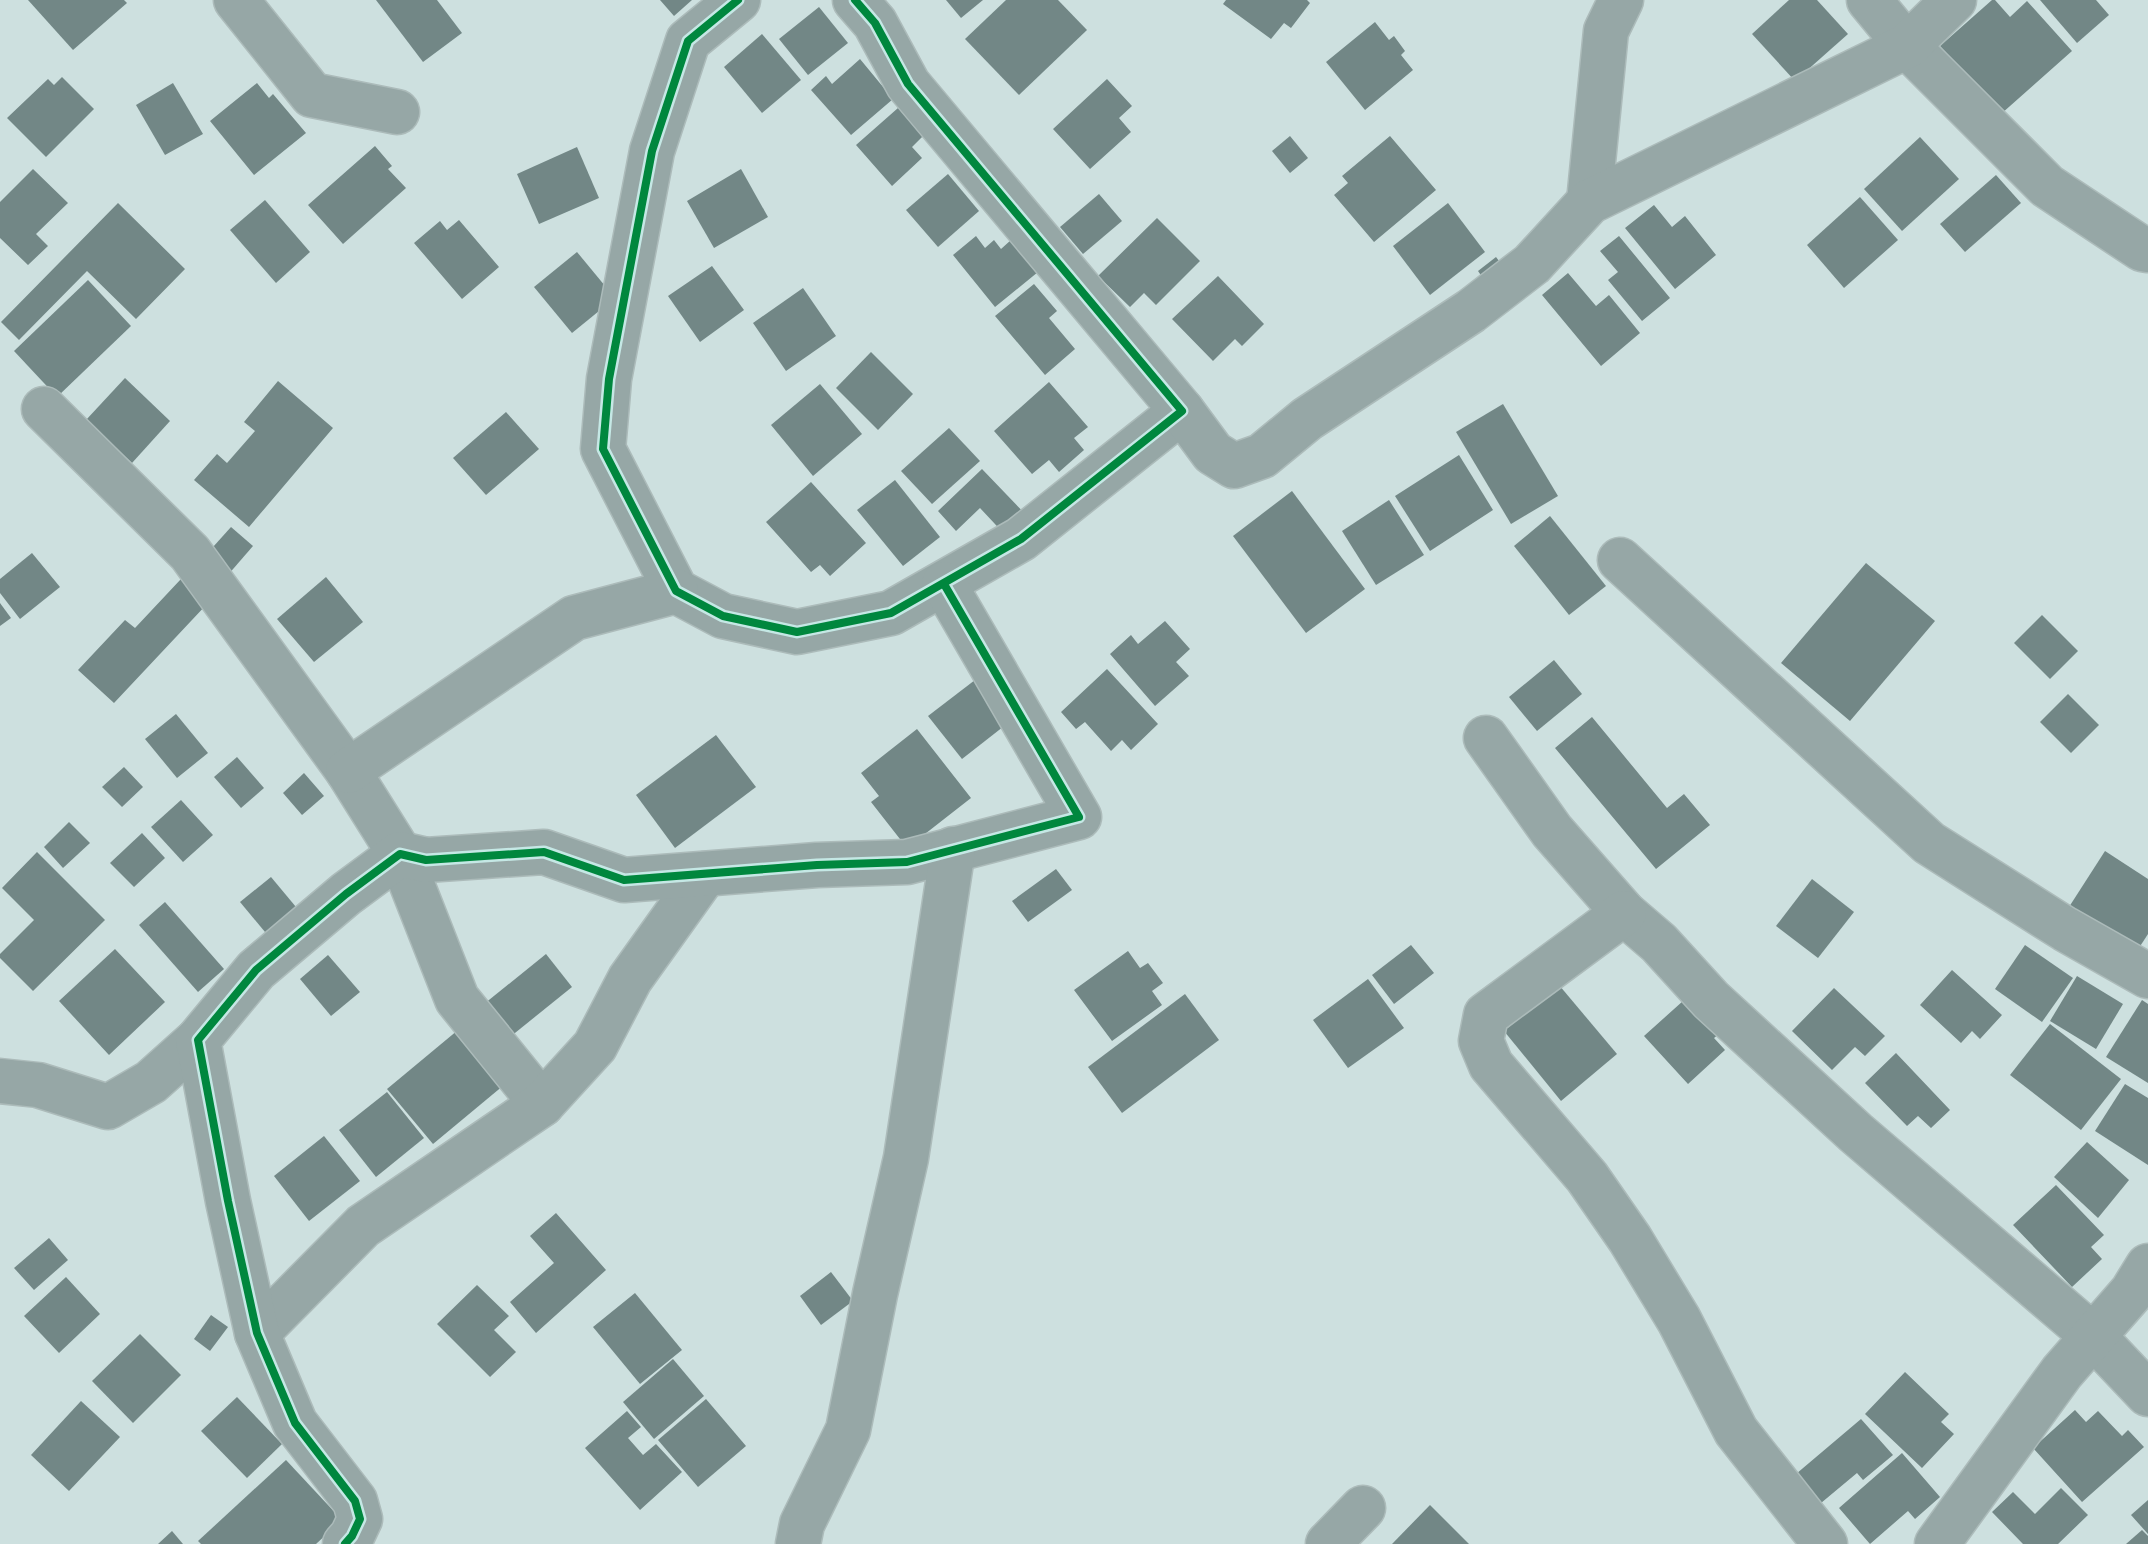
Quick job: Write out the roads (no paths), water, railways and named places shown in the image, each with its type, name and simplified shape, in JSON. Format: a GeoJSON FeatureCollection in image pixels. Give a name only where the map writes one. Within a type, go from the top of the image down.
{"type":"FeatureCollection","features":[{"type":"Feature","properties":{"kind":"street"},"geometry":{"type":"LineString","coordinates":[[236,0],[312,95],[397,112]]}},
{"type":"Feature","properties":{"kind":"street"},"geometry":{"type":"LineString","coordinates":[[738,0],[688,41],[652,151],[609,379],[603,449],[676,591],[723,616],[797,632],[891,613],[1021,539],[1182,411]]}},
{"type":"Feature","properties":{"kind":"street"},"geometry":{"type":"LineString","coordinates":[[855,0],[875,23],[908,84],[1182,411],[1213,453],[1234,466],[1262,456],[1307,419],[1483,302],[1532,264],[1589,202],[1907,46],[1954,0]]}},
{"type":"Feature","properties":{"kind":"street"},"geometry":{"type":"LineString","coordinates":[[1589,202],[1606,31],[1621,0]]}},
{"type":"Feature","properties":{"kind":"street"},"geometry":{"type":"LineString","coordinates":[[1869,0],[1907,46],[2047,186],[2148,250]]}},
{"type":"Feature","properties":{"kind":"street"},"geometry":{"type":"LineString","coordinates":[[44,409],[190,553],[348,771],[400,854],[457,999],[542,1104]]}},
{"type":"Feature","properties":{"kind":"street"},"geometry":{"type":"LineString","coordinates":[[1620,560],[1929,843],[2065,929],[2148,976]]}},
{"type":"Feature","properties":{"kind":"street"},"geometry":{"type":"LineString","coordinates":[[0,1081],[38,1085],[108,1107],[151,1082],[198,1040],[256,970],[346,894],[400,854],[426,860],[544,852],[624,880],[817,865],[907,862],[1079,817],[944,584]]}},
{"type":"Feature","properties":{"kind":"street"},"geometry":{"type":"LineString","coordinates":[[348,771],[574,618],[676,591]]}},
{"type":"Feature","properties":{"kind":"street"},"geometry":{"type":"LineString","coordinates":[[1486,738],[1552,831],[1624,913],[1659,943],[1711,1000],[1856,1133],[2093,1336],[2148,1394]]}},
{"type":"Feature","properties":{"kind":"street"},"geometry":{"type":"LineString","coordinates":[[798,1544],[802,1524],[848,1430],[906,1158],[953,849]]}},
{"type":"Feature","properties":{"kind":"street"},"geometry":{"type":"LineString","coordinates":[[257,1333],[363,1226],[542,1104],[595,1046],[630,979],[705,874]]}},
{"type":"Feature","properties":{"kind":"street"},"geometry":{"type":"LineString","coordinates":[[1624,913],[1486,1015],[1481,1041],[1491,1065],[1587,1177],[1630,1239],[1679,1320],[1736,1431],[1825,1544]]}},
{"type":"Feature","properties":{"kind":"street"},"geometry":{"type":"LineString","coordinates":[[198,1040],[257,1333],[295,1423],[355,1501],[360,1519],[345,1544]]}},
{"type":"Feature","properties":{"kind":"street"},"geometry":{"type":"LineString","coordinates":[[1937,1544],[2056,1380],[2132,1292],[2148,1266]]}},
{"type":"Feature","properties":{"kind":"street"},"geometry":{"type":"LineString","coordinates":[[1328,1544],[1363,1508]]}}]}
